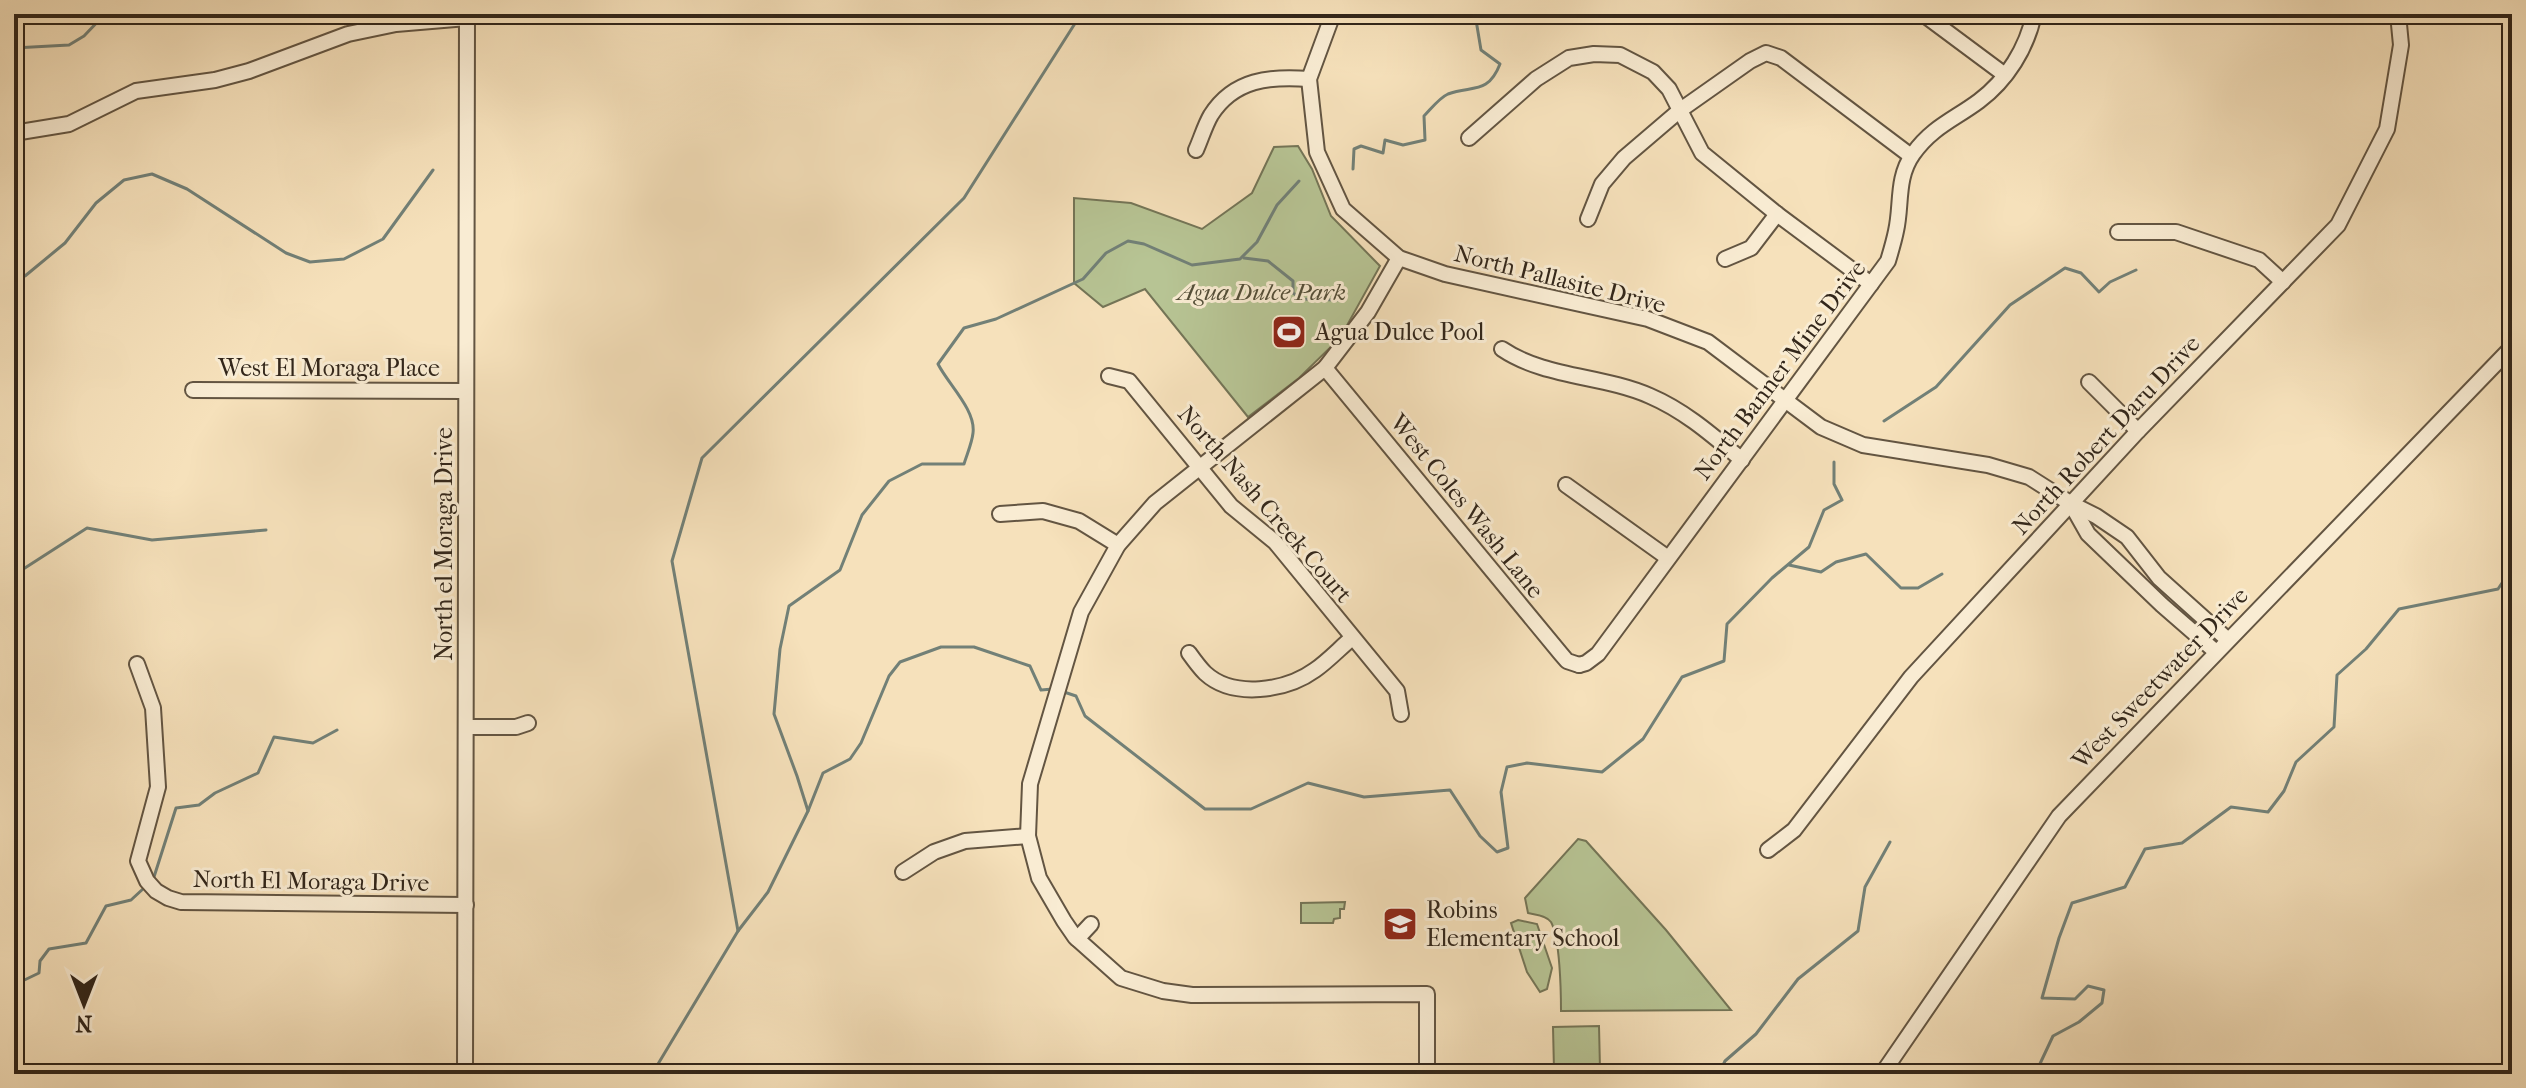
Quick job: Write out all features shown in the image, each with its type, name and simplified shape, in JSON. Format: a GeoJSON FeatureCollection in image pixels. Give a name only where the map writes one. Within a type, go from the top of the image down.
{"type":"FeatureCollection","features":[{"type":"Feature","properties":{"kind":"street"},"geometry":{"type":"LineString","coordinates":[[1333,14],[1309,79],[1317,152],[1343,209],[1399,258],[1368,312],[1325,368],[1155,503],[1118,545],[1081,612],[1030,784],[1028,836],[1039,878],[1064,921],[1077,939],[1121,978],[1163,991],[1192,995],[1427,994],[1427,1074]]}},
{"type":"Feature","properties":{"kind":"street"},"geometry":{"type":"LineString","coordinates":[[1923,14],[2005,75]]}},
{"type":"Feature","properties":{"kind":"street","name":"North Banner Mine Drive"},"geometry":{"type":"LineString","coordinates":[[1580,669],[1598,654],[1888,261],[1897,229],[1899,191],[1911,156],[1940,125],[1980,100],[2005,75],[2025,46],[2034,14]]}},
{"type":"Feature","properties":{"kind":"street","name":"North Robert Daru Drive"},"geometry":{"type":"LineString","coordinates":[[1768,850],[1794,830],[1911,677],[2138,431],[2338,225],[2387,129],[2401,45],[2398,14]]}},
{"type":"Feature","properties":{"kind":"street"},"geometry":{"type":"LineString","coordinates":[[14,133],[69,124],[136,91],[215,80],[249,71],[348,34],[396,24],[467,16]]}},
{"type":"Feature","properties":{"kind":"street","name":"North el Moraga Drive"},"geometry":{"type":"LineString","coordinates":[[465,1074],[467,16]]}},
{"type":"Feature","properties":{"kind":"street"},"geometry":{"type":"LineString","coordinates":[[1588,219],[1602,184],[1624,158],[1679,111],[1766,53],[1775,54],[1911,156]]}},
{"type":"Feature","properties":{"kind":"street"},"geometry":{"type":"LineString","coordinates":[[1469,138],[1536,79],[1569,58],[1594,54],[1620,55],[1653,72],[1669,89],[1702,153],[1871,284]]}},
{"type":"Feature","properties":{"kind":"street"},"geometry":{"type":"LineString","coordinates":[[1196,150],[1210,116],[1224,99],[1246,84],[1277,77],[1309,79]]}},
{"type":"Feature","properties":{"kind":"street"},"geometry":{"type":"LineString","coordinates":[[1725,259],[1751,248],[1777,214]]}},
{"type":"Feature","properties":{"kind":"street"},"geometry":{"type":"LineString","coordinates":[[2118,232],[2176,232],[2259,260],[2283,282]]}},
{"type":"Feature","properties":{"kind":"street","name":"North Pallasite Drive"},"geometry":{"type":"LineString","coordinates":[[1399,258],[1445,274],[1648,319],[1708,342],[1821,427],[1863,445],[1988,465],[2029,477],[2127,537],[2159,578],[2228,640]]}},
{"type":"Feature","properties":{"kind":"street","name":"West Sweetwater Drive"},"geometry":{"type":"LineString","coordinates":[[1882,1074],[2059,816],[2512,347]]}},
{"type":"Feature","properties":{"kind":"street"},"geometry":{"type":"LineString","coordinates":[[1502,349],[1521,362],[1649,395],[1691,417],[1742,460]]}},
{"type":"Feature","properties":{"kind":"street","name":"West Coles Wash Lane"},"geometry":{"type":"LineString","coordinates":[[1325,368],[1561,654],[1580,669]]}},
{"type":"Feature","properties":{"kind":"street","name":"North Nash Creek Court"},"geometry":{"type":"LineString","coordinates":[[1109,376],[1129,381],[1231,506],[1275,542],[1397,691],[1401,714]]}},
{"type":"Feature","properties":{"kind":"street"},"geometry":{"type":"LineString","coordinates":[[2089,382],[2138,431]]}},
{"type":"Feature","properties":{"kind":"street","name":"West El Moraga Place"},"geometry":{"type":"LineString","coordinates":[[193,390],[466,391]]}},
{"type":"Feature","properties":{"kind":"street"},"geometry":{"type":"LineString","coordinates":[[1566,485],[1668,558]]}},
{"type":"Feature","properties":{"kind":"street"},"geometry":{"type":"LineString","coordinates":[[2070,503],[2088,534],[2216,652]]}},
{"type":"Feature","properties":{"kind":"street"},"geometry":{"type":"LineString","coordinates":[[1000,514],[1043,511],[1079,521],[1118,545]]}},
{"type":"Feature","properties":{"kind":"street"},"geometry":{"type":"LineString","coordinates":[[1189,653],[1206,674],[1230,686],[1248,690],[1270,689],[1294,683],[1315,670],[1352,638]]}},
{"type":"Feature","properties":{"kind":"street","name":"North El Moraga Drive"},"geometry":{"type":"LineString","coordinates":[[137,664],[153,708],[158,787],[138,861],[147,881],[156,891],[181,902],[466,905]]}},
{"type":"Feature","properties":{"kind":"street"},"geometry":{"type":"LineString","coordinates":[[466,727],[516,727],[528,723]]}},
{"type":"Feature","properties":{"kind":"street"},"geometry":{"type":"LineString","coordinates":[[903,872],[934,852],[965,841],[1028,836]]}},
{"type":"Feature","properties":{"kind":"street"},"geometry":{"type":"LineString","coordinates":[[1077,939],[1091,924]]}},
{"type":"Feature","properties":{"kind":"green space","name":"Agua Dulce Park"},"geometry":{"type":"Polygon","coordinates":[[[1298,146],[1312,169],[1331,216],[1380,266],[1340,338],[1299,378],[1248,417],[1145,289],[1103,307],[1074,283],[1074,198],[1131,203],[1202,229],[1252,193],[1274,147],[1298,146]]]}},
{"type":"Feature","properties":{"kind":"green space"},"geometry":{"type":"Polygon","coordinates":[[[1578,839],[1586,841],[1666,930],[1731,1010],[1561,1011],[1554,930],[1546,918],[1528,913],[1525,898],[1578,839]]]}},
{"type":"Feature","properties":{"kind":"green space"},"geometry":{"type":"Polygon","coordinates":[[[1345,902],[1344,909],[1340,909],[1340,918],[1334,919],[1333,923],[1301,923],[1301,903],[1345,902]]]}},
{"type":"Feature","properties":{"kind":"green space"},"geometry":{"type":"Polygon","coordinates":[[[1518,920],[1537,924],[1552,968],[1547,989],[1540,992],[1527,972],[1511,923],[1518,920]]]}},
{"type":"Feature","properties":{"kind":"green space"},"geometry":{"type":"Polygon","coordinates":[[[1599,1026],[1600,1069],[1554,1070],[1553,1027],[1599,1026]]]}},
{"type":"Feature","properties":{"kind":"waterway"},"geometry":{"type":"LineString","coordinates":[[14,48],[69,45],[84,36],[105,14]]}},
{"type":"Feature","properties":{"kind":"waterway"},"geometry":{"type":"LineString","coordinates":[[652,1074],[738,931],[672,561],[702,458],[964,198],[1081,14]]}},
{"type":"Feature","properties":{"kind":"waterway"},"geometry":{"type":"LineString","coordinates":[[1353,169],[1354,149],[1361,146],[1383,153],[1385,140],[1403,145],[1425,140],[1424,116],[1438,101],[1448,94],[1485,85],[1495,74],[1500,64],[1481,50],[1475,14]]}},
{"type":"Feature","properties":{"kind":"waterway"},"geometry":{"type":"LineString","coordinates":[[14,281],[25,276],[65,243],[96,203],[124,180],[152,174],[187,189],[286,253],[310,262],[344,259],[383,239],[433,170]]}},
{"type":"Feature","properties":{"kind":"waterway"},"geometry":{"type":"LineString","coordinates":[[738,931],[768,892],[808,811],[774,714],[780,649],[789,606],[840,570],[862,515],[889,481],[922,464],[964,464],[973,424],[966,406],[938,364],[964,328],[996,319],[1083,279],[1106,253],[1128,241],[1144,244],[1192,265],[1240,259],[1257,242],[1277,205],[1299,181]]}},
{"type":"Feature","properties":{"kind":"waterway"},"geometry":{"type":"LineString","coordinates":[[1244,258],[1268,261],[1293,281],[1293,293],[1302,299],[1338,300]]}},
{"type":"Feature","properties":{"kind":"waterway"},"geometry":{"type":"LineString","coordinates":[[1884,421],[1936,387],[2010,305],[2065,268],[2081,273],[2099,292],[2110,282],[2136,270]]}},
{"type":"Feature","properties":{"kind":"waterway"},"geometry":{"type":"LineString","coordinates":[[1061,691],[1076,696],[1085,716],[1205,809],[1251,809],[1308,783],[1364,797],[1450,790],[1480,836],[1497,852],[1508,848],[1501,792],[1507,767],[1527,763],[1602,772],[1643,739],[1682,677],[1724,661],[1727,624],[1772,578],[1809,547],[1824,510],[1842,500],[1834,484],[1834,462]]}},
{"type":"Feature","properties":{"kind":"waterway"},"geometry":{"type":"LineString","coordinates":[[14,575],[87,528],[152,540],[266,530]]}},
{"type":"Feature","properties":{"kind":"waterway"},"geometry":{"type":"LineString","coordinates":[[1789,565],[1821,572],[1836,562],[1866,554],[1901,588],[1918,588],[1942,574]]}},
{"type":"Feature","properties":{"kind":"waterway"},"geometry":{"type":"LineString","coordinates":[[2031,1074],[2038,1068],[2053,1036],[2079,1022],[2102,1003],[2104,990],[2088,986],[2075,999],[2042,998],[2072,903],[2125,887],[2145,849],[2182,843],[2231,807],[2268,812],[2284,791],[2296,762],[2334,727],[2337,675],[2366,649],[2399,609],[2498,589],[2512,568]]}},
{"type":"Feature","properties":{"kind":"waterway"},"geometry":{"type":"LineString","coordinates":[[808,811],[823,773],[850,759],[861,743],[889,676],[900,662],[941,647],[974,647],[1030,666],[1041,690],[1053,689]]}},
{"type":"Feature","properties":{"kind":"waterway"},"geometry":{"type":"LineString","coordinates":[[153,880],[176,808],[199,805],[215,793],[258,773],[274,737],[313,743],[337,730]]}},
{"type":"Feature","properties":{"kind":"waterway"},"geometry":{"type":"LineString","coordinates":[[1719,1074],[1725,1061],[1756,1034],[1798,979],[1858,931],[1865,887],[1890,842]]}},
{"type":"Feature","properties":{"kind":"waterway"},"geometry":{"type":"LineString","coordinates":[[14,985],[39,973],[40,961],[49,949],[86,943],[106,906],[131,900],[144,888]]}},
{"type":"Feature","properties":{"kind":"waterway"},"geometry":{"type":"LineString","coordinates":[[14,1044],[14,1056]]}},
{"type":"Feature","properties":{"kind":"place","name":"Agua Dulce Pool"},"geometry":{"type":"Point","coordinates":[1289,332]}},
{"type":"Feature","properties":{"kind":"place","name":"Robins Elementary School"},"geometry":{"type":"Point","coordinates":[1400,924]}}]}
